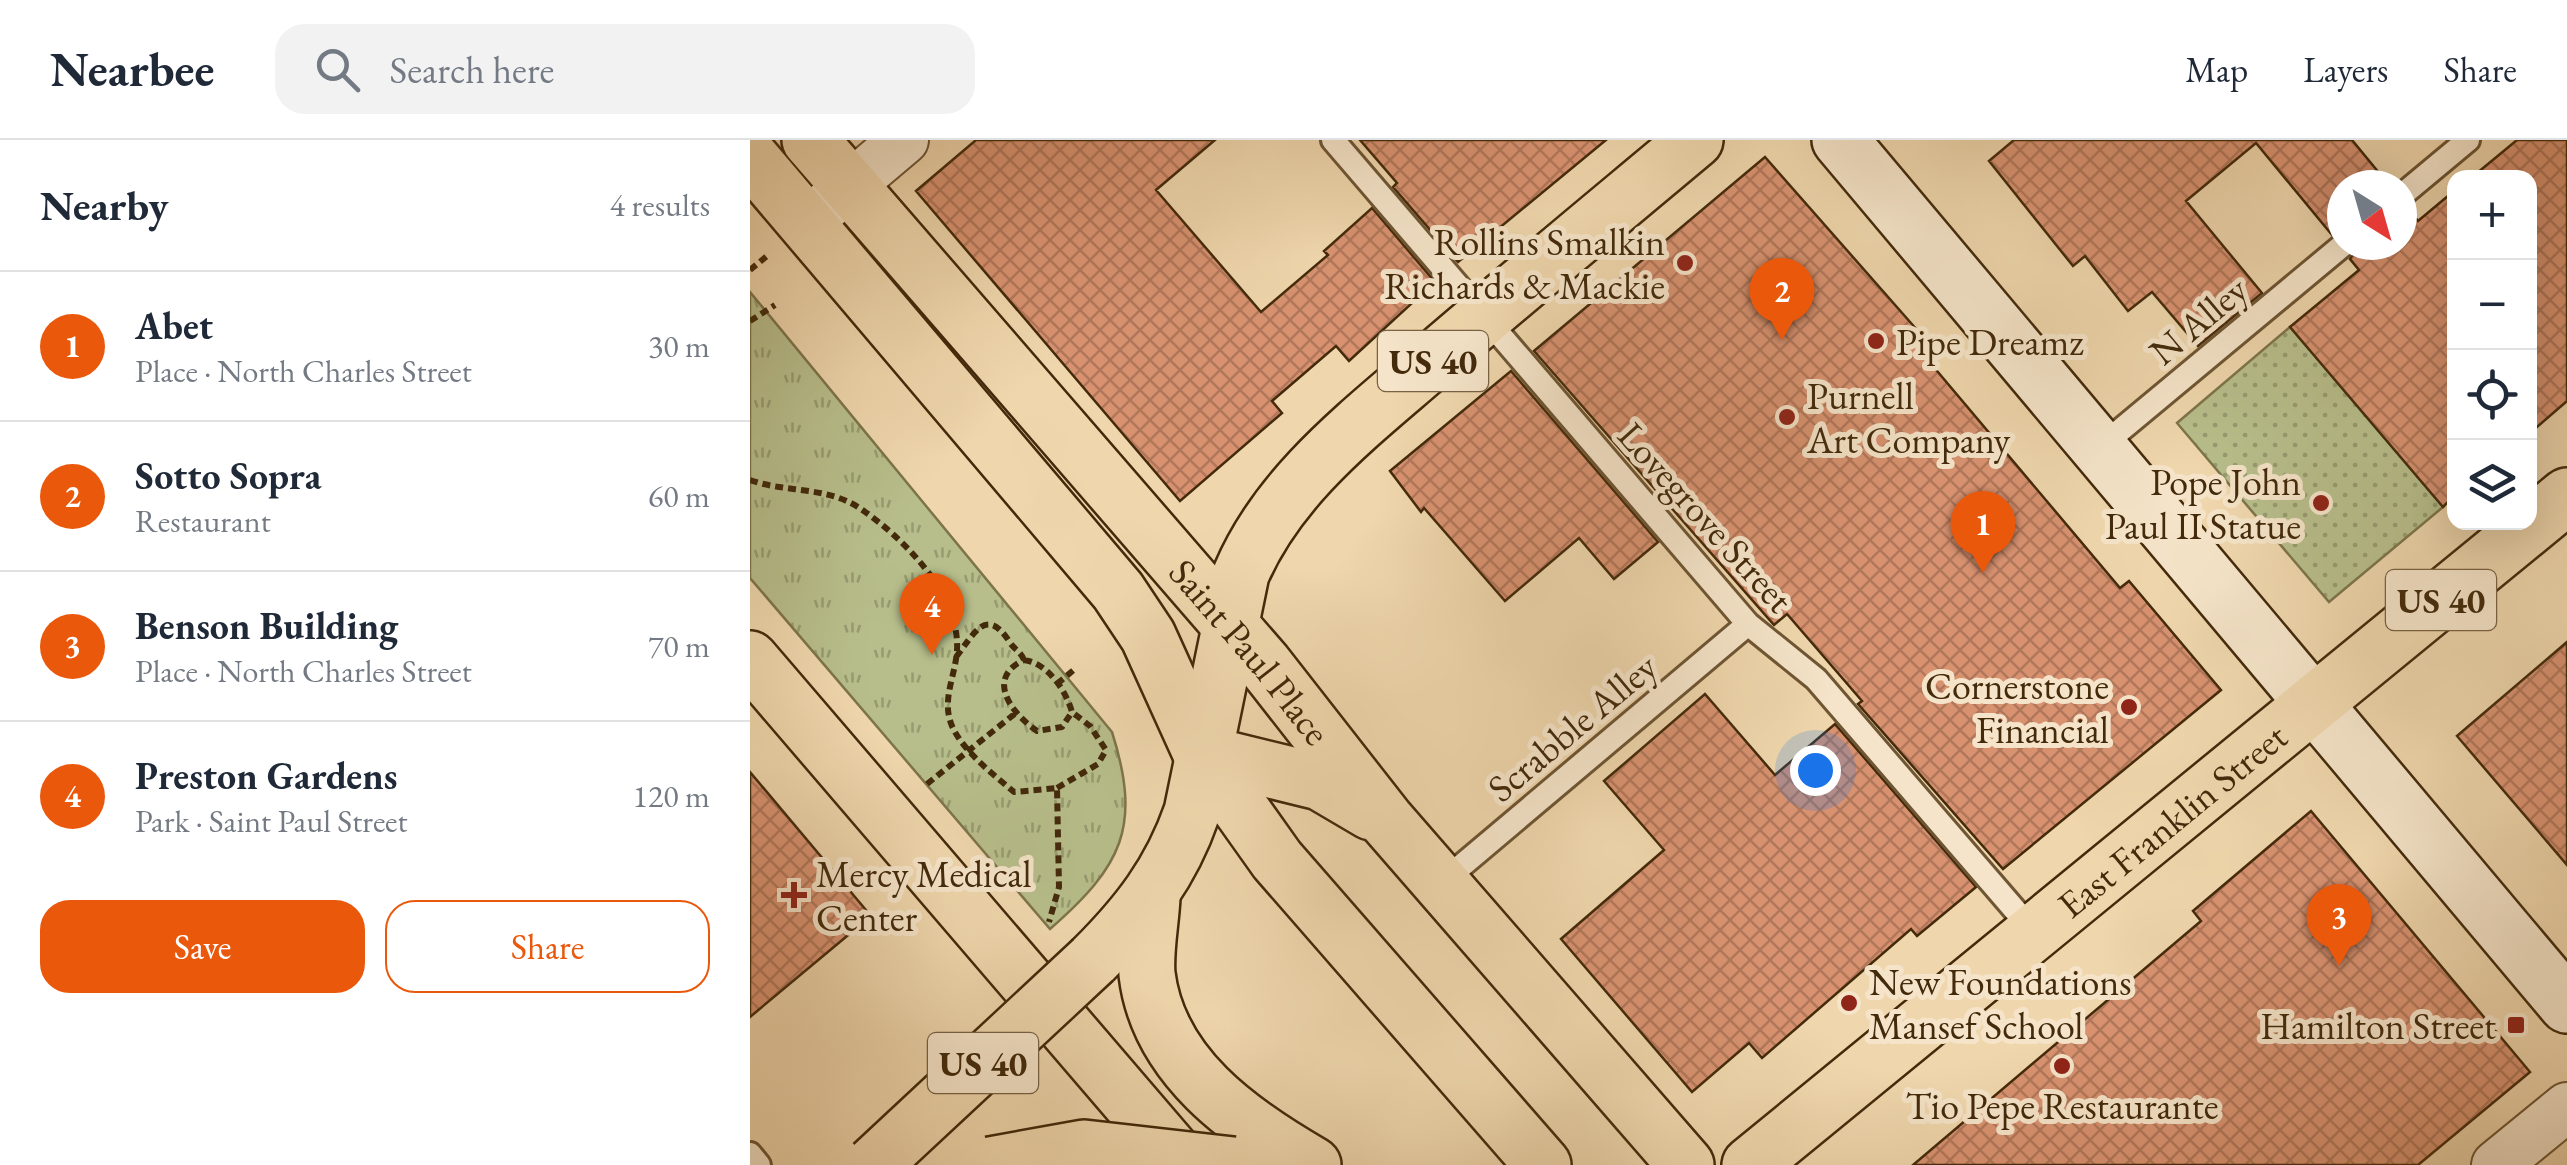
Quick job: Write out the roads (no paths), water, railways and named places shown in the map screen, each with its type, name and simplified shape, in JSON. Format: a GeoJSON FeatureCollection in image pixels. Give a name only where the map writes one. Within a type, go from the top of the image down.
{"type":"FeatureCollection","features":[{"type":"Feature","properties":{"kind":"main road","name":"Saint Paul Place"},"geometry":{"type":"LineString","coordinates":[[810,140],[1228,625],[1386,820],[1686,1165]]}},
{"type":"Feature","properties":{"kind":"main road","name":"US 40"},"geometry":{"type":"LineString","coordinates":[[873,1165],[1093,960],[1152,897],[1179,850],[1192,812],[1228,625],[1252,544],[1273,514],[1354,429],[1694,140]]}},
{"type":"Feature","properties":{"kind":"main road"},"geometry":{"type":"LineString","coordinates":[[1840,140],[2567,1006]]}},
{"type":"Feature","properties":{"kind":"main road","name":"Saint Paul Place"},"geometry":{"type":"LineString","coordinates":[[750,157],[1118,590],[1148,636],[1201,753],[1276,860],[1543,1165]]}},
{"type":"Feature","properties":{"kind":"main road","name":"US 40"},"geometry":{"type":"LineString","coordinates":[[2315,705],[2567,496]]}},
{"type":"Feature","properties":{"kind":"main road"},"geometry":{"type":"LineString","coordinates":[[750,660],[1184,1165]]}},
{"type":"Feature","properties":{"kind":"main road","name":"East Franklin Street"},"geometry":{"type":"LineString","coordinates":[[1750,1165],[2315,705]]}},
{"type":"Feature","properties":{"kind":"main road"},"geometry":{"type":"LineString","coordinates":[[1201,753],[1320,782],[1386,820]]}},
{"type":"Feature","properties":{"kind":"main road"},"geometry":{"type":"LineString","coordinates":[[1152,897],[1147,973],[1159,1018],[1176,1050],[1212,1096],[1253,1131],[1313,1165]]}},
{"type":"Feature","properties":{"kind":"main road"},"geometry":{"type":"LineString","coordinates":[[990,1165],[1084,1148],[1232,1165]]}},
{"type":"Feature","properties":{"kind":"street"},"geometry":{"type":"LineString","coordinates":[[806,223],[904,140]]}},
{"type":"Feature","properties":{"kind":"street"},"geometry":{"type":"LineString","coordinates":[[2496,1165],[2567,1107]]}},
{"type":"Feature","properties":{"kind":"lane","name":"Lovegrove Street"},"geometry":{"type":"LineString","coordinates":[[1332,140],[1748,624],[1816,680],[2034,932]]}},
{"type":"Feature","properties":{"kind":"lane"},"geometry":{"type":"LineString","coordinates":[[2417,183],[2468,140]]}},
{"type":"Feature","properties":{"kind":"lane","name":"N Alley"},"geometry":{"type":"LineString","coordinates":[[2099,448],[2327,258]]}},
{"type":"Feature","properties":{"kind":"lane","name":"Scrabble Alley"},"geometry":{"type":"LineString","coordinates":[[1440,883],[1748,624]]}},
{"type":"Feature","properties":{"kind":"lane"},"geometry":{"type":"LineString","coordinates":[[750,1154],[759,1165]]}},
{"type":"Feature","properties":{"kind":"place","name":"Rollins Smalkin Richards & Mackie"},"geometry":{"type":"Point","coordinates":[1685,263]}},
{"type":"Feature","properties":{"kind":"place","name":"Sotto Sopra"},"geometry":{"type":"Point","coordinates":[1782,340]}},
{"type":"Feature","properties":{"kind":"place","name":"Pipe Dreamz"},"geometry":{"type":"Point","coordinates":[1876,341]}},
{"type":"Feature","properties":{"kind":"place","name":"Purnell Art Company"},"geometry":{"type":"Point","coordinates":[1787,417]}},
{"type":"Feature","properties":{"kind":"place","name":"Pope John Paul II Statue"},"geometry":{"type":"Point","coordinates":[2321,503]}},
{"type":"Feature","properties":{"kind":"place","name":"Abet"},"geometry":{"type":"Point","coordinates":[1983,573]}},
{"type":"Feature","properties":{"kind":"place","name":"Preston Gardens"},"geometry":{"type":"Point","coordinates":[932,655]}},
{"type":"Feature","properties":{"kind":"place","name":"Cornerstone Financial"},"geometry":{"type":"Point","coordinates":[2129,707]}},
{"type":"Feature","properties":{"kind":"place","name":"Mercy Medical Center"},"geometry":{"type":"Point","coordinates":[794,895]}},
{"type":"Feature","properties":{"kind":"place","name":"Benson Building"},"geometry":{"type":"Point","coordinates":[2339,966]}},
{"type":"Feature","properties":{"kind":"place","name":"New Foundations Mansef School"},"geometry":{"type":"Point","coordinates":[1849,1003]}},
{"type":"Feature","properties":{"kind":"place","name":"Hamilton Street"},"geometry":{"type":"Point","coordinates":[2516,1025]}},
{"type":"Feature","properties":{"kind":"place","name":"Tio Pepe Restaurante"},"geometry":{"type":"Point","coordinates":[2062,1066]}}]}
